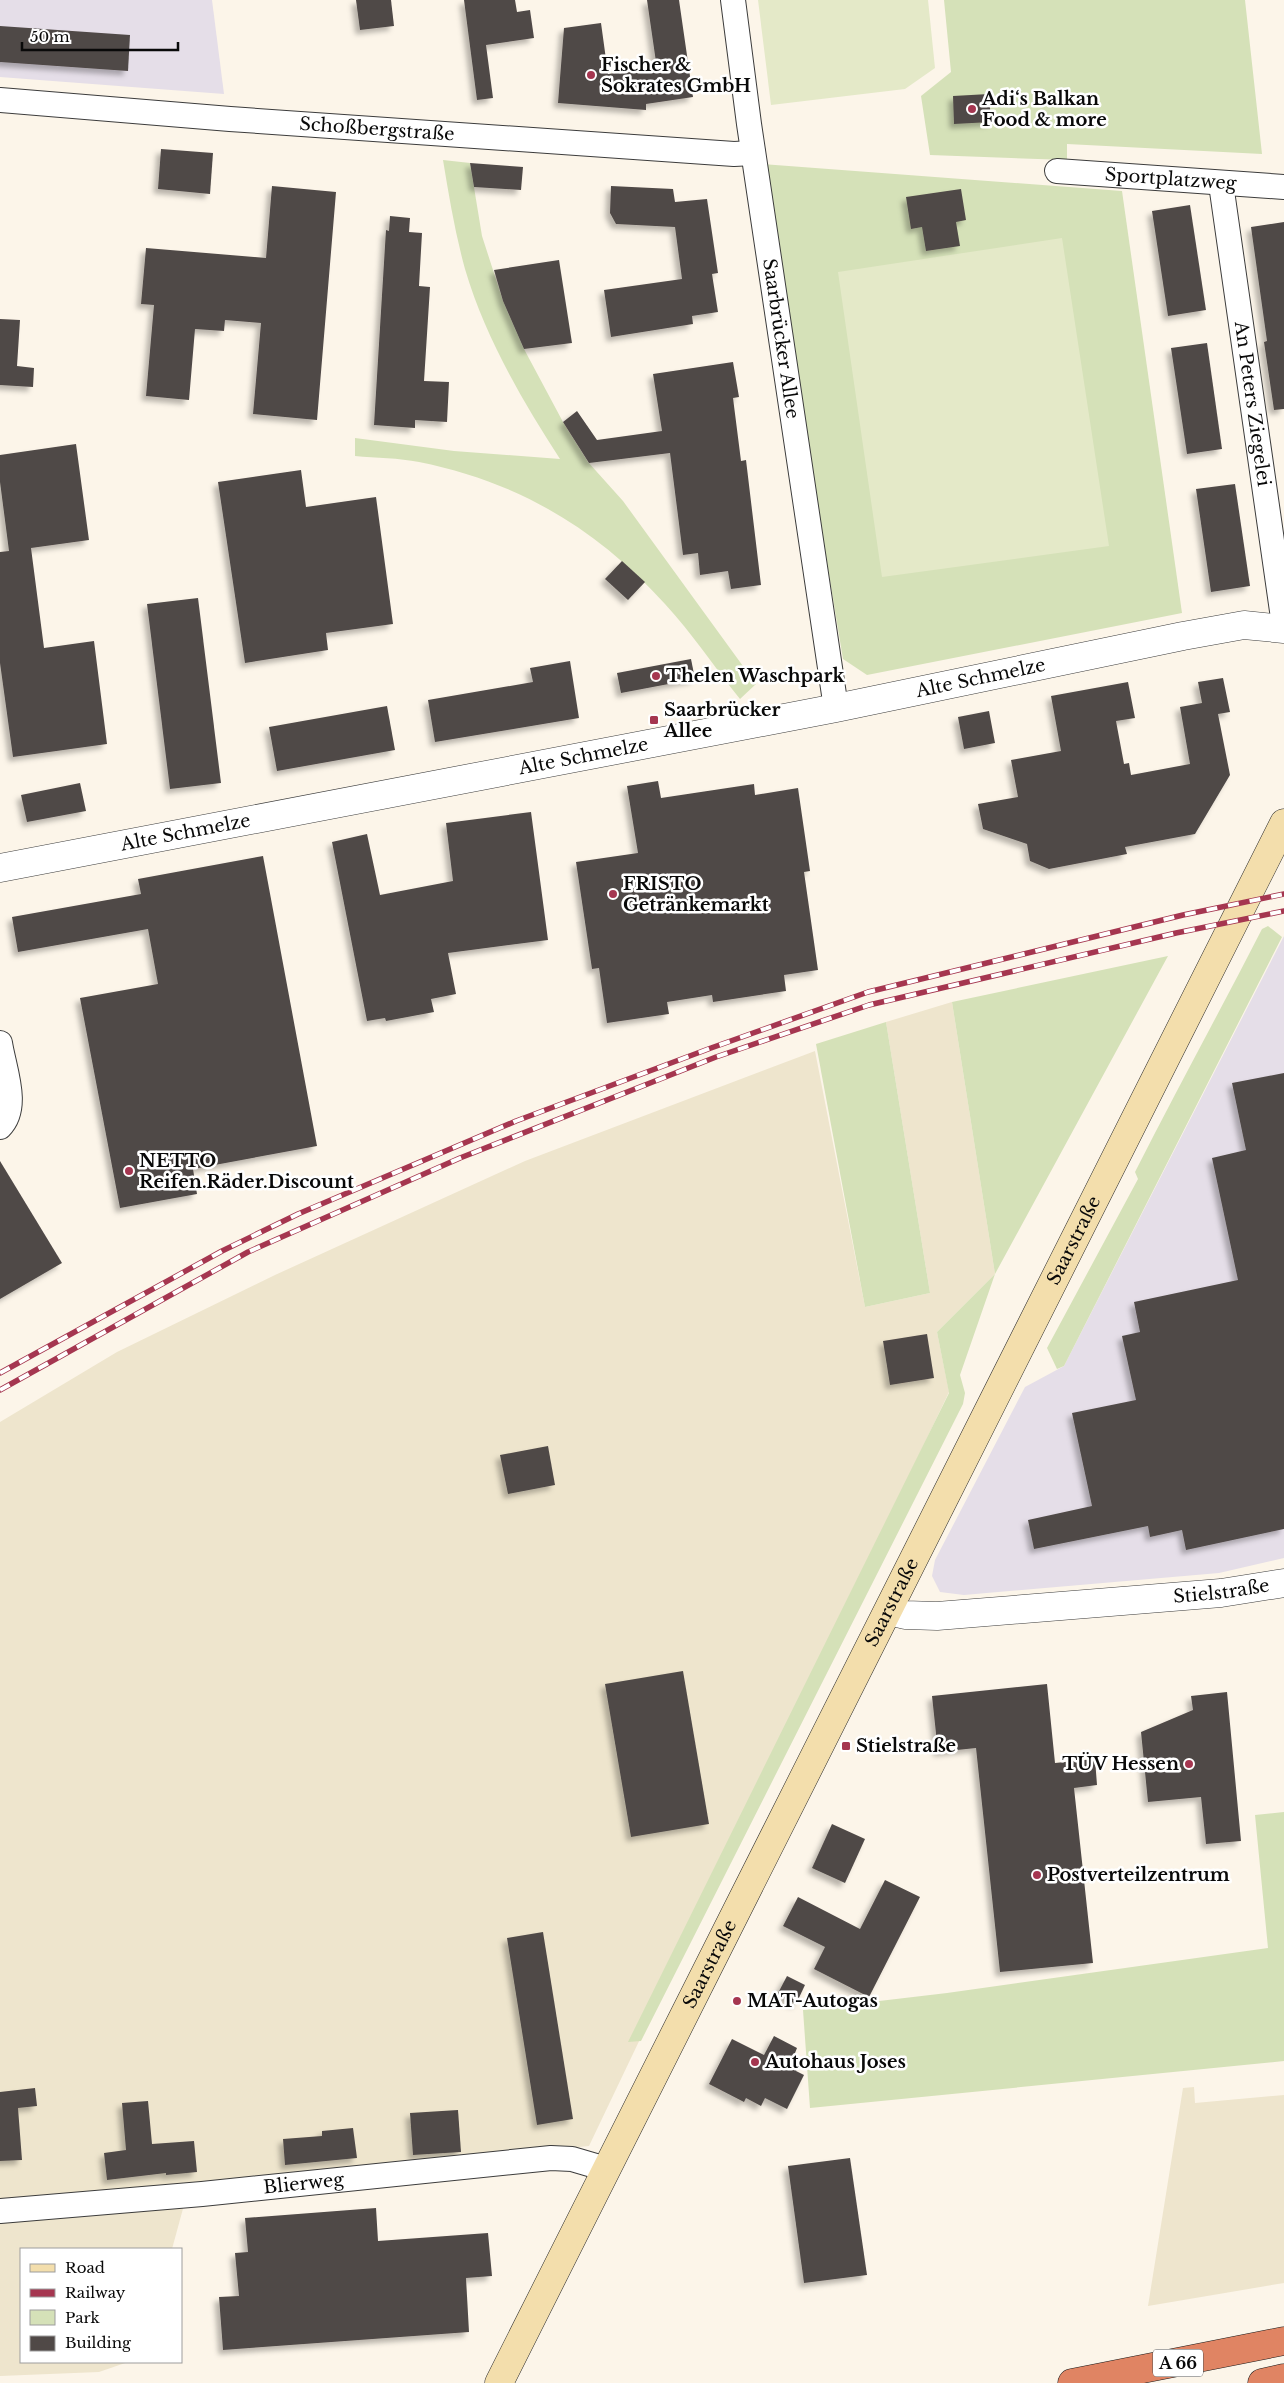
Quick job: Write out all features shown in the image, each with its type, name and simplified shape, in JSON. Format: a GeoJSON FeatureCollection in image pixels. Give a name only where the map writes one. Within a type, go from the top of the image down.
{"type":"FeatureCollection","features":[{"type":"Feature","properties":{"kind":"highway","name":"A 66"},"geometry":{"type":"LineString","coordinates":[[1072,2383],[1284,2341]]}},
{"type":"Feature","properties":{"kind":"highway"},"geometry":{"type":"LineString","coordinates":[[1262,2383],[1284,2378]]}},
{"type":"Feature","properties":{"kind":"main road","name":"Saarstraße"},"geometry":{"type":"LineString","coordinates":[[499,2383],[1284,823]]}},
{"type":"Feature","properties":{"kind":"street","name":"Saarbrücker Allee"},"geometry":{"type":"LineString","coordinates":[[733,0],[753,153],[836,708]]}},
{"type":"Feature","properties":{"kind":"street","name":"Schoßbergstraße"},"geometry":{"type":"LineString","coordinates":[[0,100],[240,120],[734,154],[753,153]]}},
{"type":"Feature","properties":{"kind":"street","name":"Sportplatzweg"},"geometry":{"type":"LineString","coordinates":[[1057,172],[1284,187]]}},
{"type":"Feature","properties":{"kind":"street","name":"An Peters Ziegelei"},"geometry":{"type":"LineString","coordinates":[[1221,184],[1284,625]]}},
{"type":"Feature","properties":{"kind":"street","name":"Alte Schmelze"},"geometry":{"type":"LineString","coordinates":[[0,868],[836,708],[1244,625],[1284,629]]}},
{"type":"Feature","properties":{"kind":"street"},"geometry":{"type":"LineString","coordinates":[[0,1043],[11,1106],[7,1120],[0,1127]]}},
{"type":"Feature","properties":{"kind":"street","name":"Stielstraße"},"geometry":{"type":"LineString","coordinates":[[888,1611],[905,1615],[945,1615],[1221,1593],[1284,1583]]}},
{"type":"Feature","properties":{"kind":"street","name":"Blierweg"},"geometry":{"type":"LineString","coordinates":[[0,2211],[202,2194],[551,2158],[572,2158],[606,2169]]}},
{"type":"Feature","properties":{"kind":"shaded area"},"geometry":{"type":"Polygon","coordinates":[[[0,0],[212,0],[224,94],[0,77],[0,0]]]}},
{"type":"Feature","properties":{"kind":"shaded area"},"geometry":{"type":"Polygon","coordinates":[[[1284,936],[1284,1558],[1219,1573],[964,1595],[940,1592],[932,1576],[935,1560],[1025,1387],[1064,1366],[1284,936]]]}},
{"type":"Feature","properties":{"kind":"shaded area"},"geometry":{"type":"Polygon","coordinates":[[[952,1002],[995,1274],[937,1332],[949,1392],[589,2146],[0,2205],[0,1422],[117,1352],[275,1275],[525,1161],[815,1051],[865,1307],[930,1293],[886,1022],[952,1002]]]}},
{"type":"Feature","properties":{"kind":"shaded area"},"geometry":{"type":"Polygon","coordinates":[[[1194,2087],[1195,2103],[1284,2095],[1284,2283],[1148,2306],[1183,2088],[1194,2087]]]}},
{"type":"Feature","properties":{"kind":"shaded area"},"geometry":{"type":"Polygon","coordinates":[[[184,2205],[172,2248],[20,2248],[20,2363],[125,2363],[99,2372],[0,2376],[0,2222],[184,2205]]]}},
{"type":"Feature","properties":{"kind":"green space"},"geometry":{"type":"Polygon","coordinates":[[[758,0],[928,0],[935,68],[905,89],[771,105],[758,0]]]}},
{"type":"Feature","properties":{"kind":"green space"},"geometry":{"type":"Polygon","coordinates":[[[944,0],[1245,0],[1262,154],[1067,144],[1067,160],[930,155],[921,96],[951,72],[944,0]]]}},
{"type":"Feature","properties":{"kind":"green space"},"geometry":{"type":"Polygon","coordinates":[[[443,160],[470,163],[482,236],[503,301],[524,349],[563,422],[588,462],[623,501],[756,684],[740,699],[685,627],[639,577],[584,531],[554,512],[490,482],[455,471],[419,462],[355,456],[355,438],[454,451],[560,459],[506,367],[473,294],[461,255],[452,215],[443,160]]]}},
{"type":"Feature","properties":{"kind":"green space"},"geometry":{"type":"Polygon","coordinates":[[[761,164],[1122,191],[1182,613],[867,675],[843,659],[761,164]]]}},
{"type":"Feature","properties":{"kind":"green space"},"geometry":{"type":"Polygon","coordinates":[[[1062,238],[1109,546],[882,577],[838,272],[1062,238]]]}},
{"type":"Feature","properties":{"kind":"green space"},"geometry":{"type":"Polygon","coordinates":[[[1268,926],[1282,937],[1064,1366],[1057,1369],[1047,1348],[1138,1179],[1135,1172],[1166,1111],[1262,929],[1268,926]]]}},
{"type":"Feature","properties":{"kind":"green space"},"geometry":{"type":"Polygon","coordinates":[[[1168,956],[995,1274],[952,1002],[1168,956]]]}},
{"type":"Feature","properties":{"kind":"green space"},"geometry":{"type":"Polygon","coordinates":[[[886,1022],[930,1293],[865,1307],[816,1044],[886,1022]]]}},
{"type":"Feature","properties":{"kind":"green space"},"geometry":{"type":"Polygon","coordinates":[[[995,1274],[960,1375],[965,1393],[963,1404],[641,2041],[628,2042],[949,1393],[937,1332],[995,1274]]]}},
{"type":"Feature","properties":{"kind":"green space"},"geometry":{"type":"Polygon","coordinates":[[[1284,1812],[1284,2061],[810,2108],[803,2010],[947,1993],[1268,1948],[1255,1815],[1284,1812]]]}},
{"type":"Feature","properties":{"kind":"building"},"geometry":{"type":"Polygon","coordinates":[[[356,0],[391,0],[394,26],[360,30],[356,0]]]}},
{"type":"Feature","properties":{"kind":"building"},"geometry":{"type":"Polygon","coordinates":[[[464,0],[515,0],[517,12],[530,10],[534,38],[486,45],[493,98],[477,100],[464,0]]]}},
{"type":"Feature","properties":{"kind":"building"},"geometry":{"type":"Polygon","coordinates":[[[647,0],[679,0],[693,97],[646,104],[646,110],[558,103],[564,28],[601,23],[608,74],[653,68],[652,63],[656,62],[647,0]]]}},
{"type":"Feature","properties":{"kind":"building"},"geometry":{"type":"Polygon","coordinates":[[[0,26],[130,35],[128,71],[0,62],[0,26]]]}},
{"type":"Feature","properties":{"kind":"building","name":"Adi‘s Balkan Food & more"},"geometry":{"type":"Polygon","coordinates":[[[989,94],[991,122],[954,124],[953,96],[989,94]]]}},
{"type":"Feature","properties":{"kind":"building"},"geometry":{"type":"Polygon","coordinates":[[[161,149],[213,153],[210,194],[158,189],[161,149]]]}},
{"type":"Feature","properties":{"kind":"building"},"geometry":{"type":"Polygon","coordinates":[[[470,163],[523,167],[521,190],[474,187],[470,163]]]}},
{"type":"Feature","properties":{"kind":"building"},"geometry":{"type":"Polygon","coordinates":[[[272,186],[336,192],[317,420],[253,414],[261,323],[225,320],[224,331],[195,329],[189,400],[146,396],[154,305],[141,304],[146,248],[266,258],[272,186]]]}},
{"type":"Feature","properties":{"kind":"building"},"geometry":{"type":"Polygon","coordinates":[[[611,186],[673,189],[675,202],[707,199],[718,273],[712,274],[718,312],[692,316],[693,324],[611,337],[604,290],[682,279],[675,227],[616,224],[610,213],[611,186]]]}},
{"type":"Feature","properties":{"kind":"building"},"geometry":{"type":"Polygon","coordinates":[[[961,189],[966,220],[956,222],[960,246],[926,251],[922,227],[911,229],[906,197],[961,189]]]}},
{"type":"Feature","properties":{"kind":"building"},"geometry":{"type":"Polygon","coordinates":[[[1190,205],[1206,310],[1168,316],[1152,211],[1190,205]]]}},
{"type":"Feature","properties":{"kind":"building"},"geometry":{"type":"Polygon","coordinates":[[[390,216],[410,218],[409,232],[422,233],[419,286],[430,287],[424,381],[449,382],[447,422],[415,420],[415,428],[374,425],[386,230],[389,231],[390,216]]]}},
{"type":"Feature","properties":{"kind":"building"},"geometry":{"type":"Polygon","coordinates":[[[1284,222],[1284,409],[1274,410],[1264,342],[1267,341],[1251,227],[1284,222]]]}},
{"type":"Feature","properties":{"kind":"building"},"geometry":{"type":"Polygon","coordinates":[[[559,260],[572,343],[524,349],[503,301],[494,270],[559,260]]]}},
{"type":"Feature","properties":{"kind":"building"},"geometry":{"type":"Polygon","coordinates":[[[0,319],[20,320],[17,366],[34,368],[33,387],[0,385],[0,319]]]}},
{"type":"Feature","properties":{"kind":"building"},"geometry":{"type":"Polygon","coordinates":[[[1207,343],[1222,449],[1187,454],[1171,348],[1207,343]]]}},
{"type":"Feature","properties":{"kind":"building"},"geometry":{"type":"Polygon","coordinates":[[[733,362],[739,397],[733,398],[741,461],[746,460],[761,585],[731,589],[728,571],[700,575],[698,553],[683,555],[670,453],[589,463],[563,422],[577,411],[597,440],[662,431],[653,374],[733,362]]]}},
{"type":"Feature","properties":{"kind":"building"},"geometry":{"type":"Polygon","coordinates":[[[76,444],[89,540],[31,548],[44,648],[94,641],[107,744],[13,757],[0,663],[0,552],[9,551],[0,482],[0,455],[76,444]]]}},
{"type":"Feature","properties":{"kind":"building"},"geometry":{"type":"Polygon","coordinates":[[[301,470],[306,507],[376,497],[393,624],[326,633],[328,650],[245,663],[218,482],[301,470]]]}},
{"type":"Feature","properties":{"kind":"building"},"geometry":{"type":"Polygon","coordinates":[[[1235,484],[1250,586],[1211,592],[1196,489],[1235,484]]]}},
{"type":"Feature","properties":{"kind":"building"},"geometry":{"type":"Polygon","coordinates":[[[622,561],[645,582],[628,600],[605,579],[622,561]]]}},
{"type":"Feature","properties":{"kind":"building"},"geometry":{"type":"Polygon","coordinates":[[[198,598],[221,783],[170,789],[147,604],[198,598]]]}},
{"type":"Feature","properties":{"kind":"building","name":"Thelen Waschpark"},"geometry":{"type":"Polygon","coordinates":[[[691,659],[695,679],[621,693],[617,673],[691,659]]]}},
{"type":"Feature","properties":{"kind":"building"},"geometry":{"type":"Polygon","coordinates":[[[570,661],[579,718],[435,742],[428,700],[533,682],[530,668],[570,661]]]}},
{"type":"Feature","properties":{"kind":"building"},"geometry":{"type":"Polygon","coordinates":[[[1223,678],[1230,712],[1218,714],[1230,775],[1195,834],[1125,847],[1127,854],[1049,869],[1030,861],[1027,844],[983,829],[978,804],[1018,797],[1011,760],[1061,751],[1051,696],[1128,682],[1135,718],[1116,721],[1124,764],[1129,763],[1131,775],[1190,764],[1180,707],[1202,703],[1198,682],[1223,678]]]}},
{"type":"Feature","properties":{"kind":"building"},"geometry":{"type":"Polygon","coordinates":[[[387,706],[395,750],[277,771],[269,727],[387,706]]]}},
{"type":"Feature","properties":{"kind":"building"},"geometry":{"type":"Polygon","coordinates":[[[989,711],[995,743],[964,749],[958,717],[989,711]]]}},
{"type":"Feature","properties":{"kind":"building"},"geometry":{"type":"Polygon","coordinates":[[[658,781],[661,798],[754,784],[755,795],[798,788],[810,871],[804,872],[818,970],[784,975],[786,991],[713,1002],[712,995],[667,1002],[669,1014],[607,1023],[599,968],[592,969],[576,862],[638,853],[627,786],[658,781]]]}},
{"type":"Feature","properties":{"kind":"building"},"geometry":{"type":"Polygon","coordinates":[[[80,783],[86,811],[27,822],[21,795],[80,783]]]}},
{"type":"Feature","properties":{"kind":"building"},"geometry":{"type":"Polygon","coordinates":[[[531,812],[548,940],[448,953],[456,994],[431,999],[434,1012],[386,1021],[385,1018],[367,1021],[332,842],[367,834],[380,895],[453,881],[446,823],[531,812]]]}},
{"type":"Feature","properties":{"kind":"building"},"geometry":{"type":"Polygon","coordinates":[[[263,856],[317,1146],[193,1169],[197,1194],[120,1208],[80,998],[158,984],[148,929],[18,952],[12,917],[141,894],[138,879],[263,856]]]}},
{"type":"Feature","properties":{"kind":"building"},"geometry":{"type":"Polygon","coordinates":[[[1284,1073],[1284,1529],[1186,1550],[1182,1530],[1150,1537],[1148,1526],[1034,1549],[1028,1520],[1092,1506],[1072,1413],[1136,1400],[1122,1336],[1140,1332],[1134,1302],[1238,1280],[1212,1158],[1246,1150],[1232,1083],[1284,1073]]]}},
{"type":"Feature","properties":{"kind":"building"},"geometry":{"type":"Polygon","coordinates":[[[0,1161],[62,1263],[0,1299],[0,1161]]]}},
{"type":"Feature","properties":{"kind":"building"},"geometry":{"type":"Polygon","coordinates":[[[927,1334],[934,1378],[890,1385],[883,1341],[927,1334]]]}},
{"type":"Feature","properties":{"kind":"building"},"geometry":{"type":"Polygon","coordinates":[[[548,1446],[555,1485],[508,1494],[500,1455],[548,1446]]]}},
{"type":"Feature","properties":{"kind":"building"},"geometry":{"type":"Polygon","coordinates":[[[683,1671],[709,1824],[631,1837],[605,1684],[683,1671]]]}},
{"type":"Feature","properties":{"kind":"building","name":"Postverteilzentrum"},"geometry":{"type":"Polygon","coordinates":[[[1047,1684],[1055,1763],[1095,1759],[1097,1785],[1074,1788],[1093,1963],[1000,1972],[976,1748],[938,1752],[932,1696],[1047,1684]]]}},
{"type":"Feature","properties":{"kind":"building","name":"TÜV Hessen"},"geometry":{"type":"Polygon","coordinates":[[[1227,1692],[1241,1841],[1206,1844],[1201,1797],[1148,1802],[1141,1732],[1193,1710],[1191,1696],[1227,1692]]]}},
{"type":"Feature","properties":{"kind":"building"},"geometry":{"type":"Polygon","coordinates":[[[832,1824],[865,1839],[845,1883],[812,1868],[832,1824]]]}},
{"type":"Feature","properties":{"kind":"building"},"geometry":{"type":"Polygon","coordinates":[[[885,1880],[920,1897],[869,1997],[814,1969],[825,1947],[783,1926],[798,1897],[860,1929],[885,1880]]]}},
{"type":"Feature","properties":{"kind":"building"},"geometry":{"type":"Polygon","coordinates":[[[543,1932],[573,2119],[537,2125],[507,1938],[543,1932]]]}},
{"type":"Feature","properties":{"kind":"building"},"geometry":{"type":"Polygon","coordinates":[[[787,1976],[805,1985],[796,2004],[777,1995],[787,1976]]]}},
{"type":"Feature","properties":{"kind":"building"},"geometry":{"type":"Polygon","coordinates":[[[774,2036],[797,2048],[793,2058],[801,2062],[796,2071],[804,2075],[787,2109],[765,2098],[761,2106],[746,2098],[744,2102],[709,2084],[732,2039],[764,2055],[774,2036]]]}},
{"type":"Feature","properties":{"kind":"building"},"geometry":{"type":"Polygon","coordinates":[[[35,2088],[37,2106],[18,2108],[22,2160],[0,2161],[0,2092],[35,2088]]]}},
{"type":"Feature","properties":{"kind":"building"},"geometry":{"type":"Polygon","coordinates":[[[148,2101],[152,2144],[194,2141],[197,2172],[166,2175],[166,2173],[107,2180],[104,2153],[126,2150],[122,2103],[148,2101]]]}},
{"type":"Feature","properties":{"kind":"building"},"geometry":{"type":"Polygon","coordinates":[[[458,2110],[461,2152],[413,2155],[410,2113],[458,2110]]]}},
{"type":"Feature","properties":{"kind":"building"},"geometry":{"type":"Polygon","coordinates":[[[353,2128],[357,2158],[285,2165],[283,2139],[322,2136],[322,2131],[353,2128]]]}},
{"type":"Feature","properties":{"kind":"building"},"geometry":{"type":"Polygon","coordinates":[[[850,2158],[867,2275],[804,2283],[788,2166],[850,2158]]]}},
{"type":"Feature","properties":{"kind":"building"},"geometry":{"type":"Polygon","coordinates":[[[376,2208],[378,2241],[488,2233],[492,2276],[466,2278],[469,2332],[223,2350],[219,2297],[239,2296],[235,2253],[248,2252],[245,2218],[376,2208]]]}},
{"type":"Feature","properties":{"kind":"railway"},"geometry":{"type":"LineString","coordinates":[[0,1373],[222,1251],[298,1214],[516,1121],[711,1048],[868,992],[1183,915],[1284,894]]}},
{"type":"Feature","properties":{"kind":"railway"},"geometry":{"type":"LineString","coordinates":[[0,1390],[248,1252],[460,1158],[716,1057],[869,1005],[1176,933],[1284,911]]}},
{"type":"Feature","properties":{"kind":"place","name":"Fischer & Sokrates GmbH"},"geometry":{"type":"Point","coordinates":[591,75]}},
{"type":"Feature","properties":{"kind":"place","name":"Adi‘s Balkan Food & more"},"geometry":{"type":"Point","coordinates":[972,109]}},
{"type":"Feature","properties":{"kind":"place","name":"Thelen Waschpark"},"geometry":{"type":"Point","coordinates":[656,676]}},
{"type":"Feature","properties":{"kind":"place","name":"Saarbrücker Allee"},"geometry":{"type":"Point","coordinates":[654,720]}},
{"type":"Feature","properties":{"kind":"place","name":"FRISTO Getränkemarkt"},"geometry":{"type":"Point","coordinates":[613,894]}},
{"type":"Feature","properties":{"kind":"place","name":"NETTO Reifen.Räder.Discount"},"geometry":{"type":"Point","coordinates":[129,1171]}},
{"type":"Feature","properties":{"kind":"place","name":"Stielstraße"},"geometry":{"type":"Point","coordinates":[846,1746]}},
{"type":"Feature","properties":{"kind":"place","name":"TÜV Hessen"},"geometry":{"type":"Point","coordinates":[1189,1764]}},
{"type":"Feature","properties":{"kind":"place","name":"Postverteilzentrum"},"geometry":{"type":"Point","coordinates":[1037,1875]}},
{"type":"Feature","properties":{"kind":"place","name":"MAT-Autogas"},"geometry":{"type":"Point","coordinates":[737,2001]}},
{"type":"Feature","properties":{"kind":"place","name":"Autohaus Joses"},"geometry":{"type":"Point","coordinates":[755,2062]}}]}
